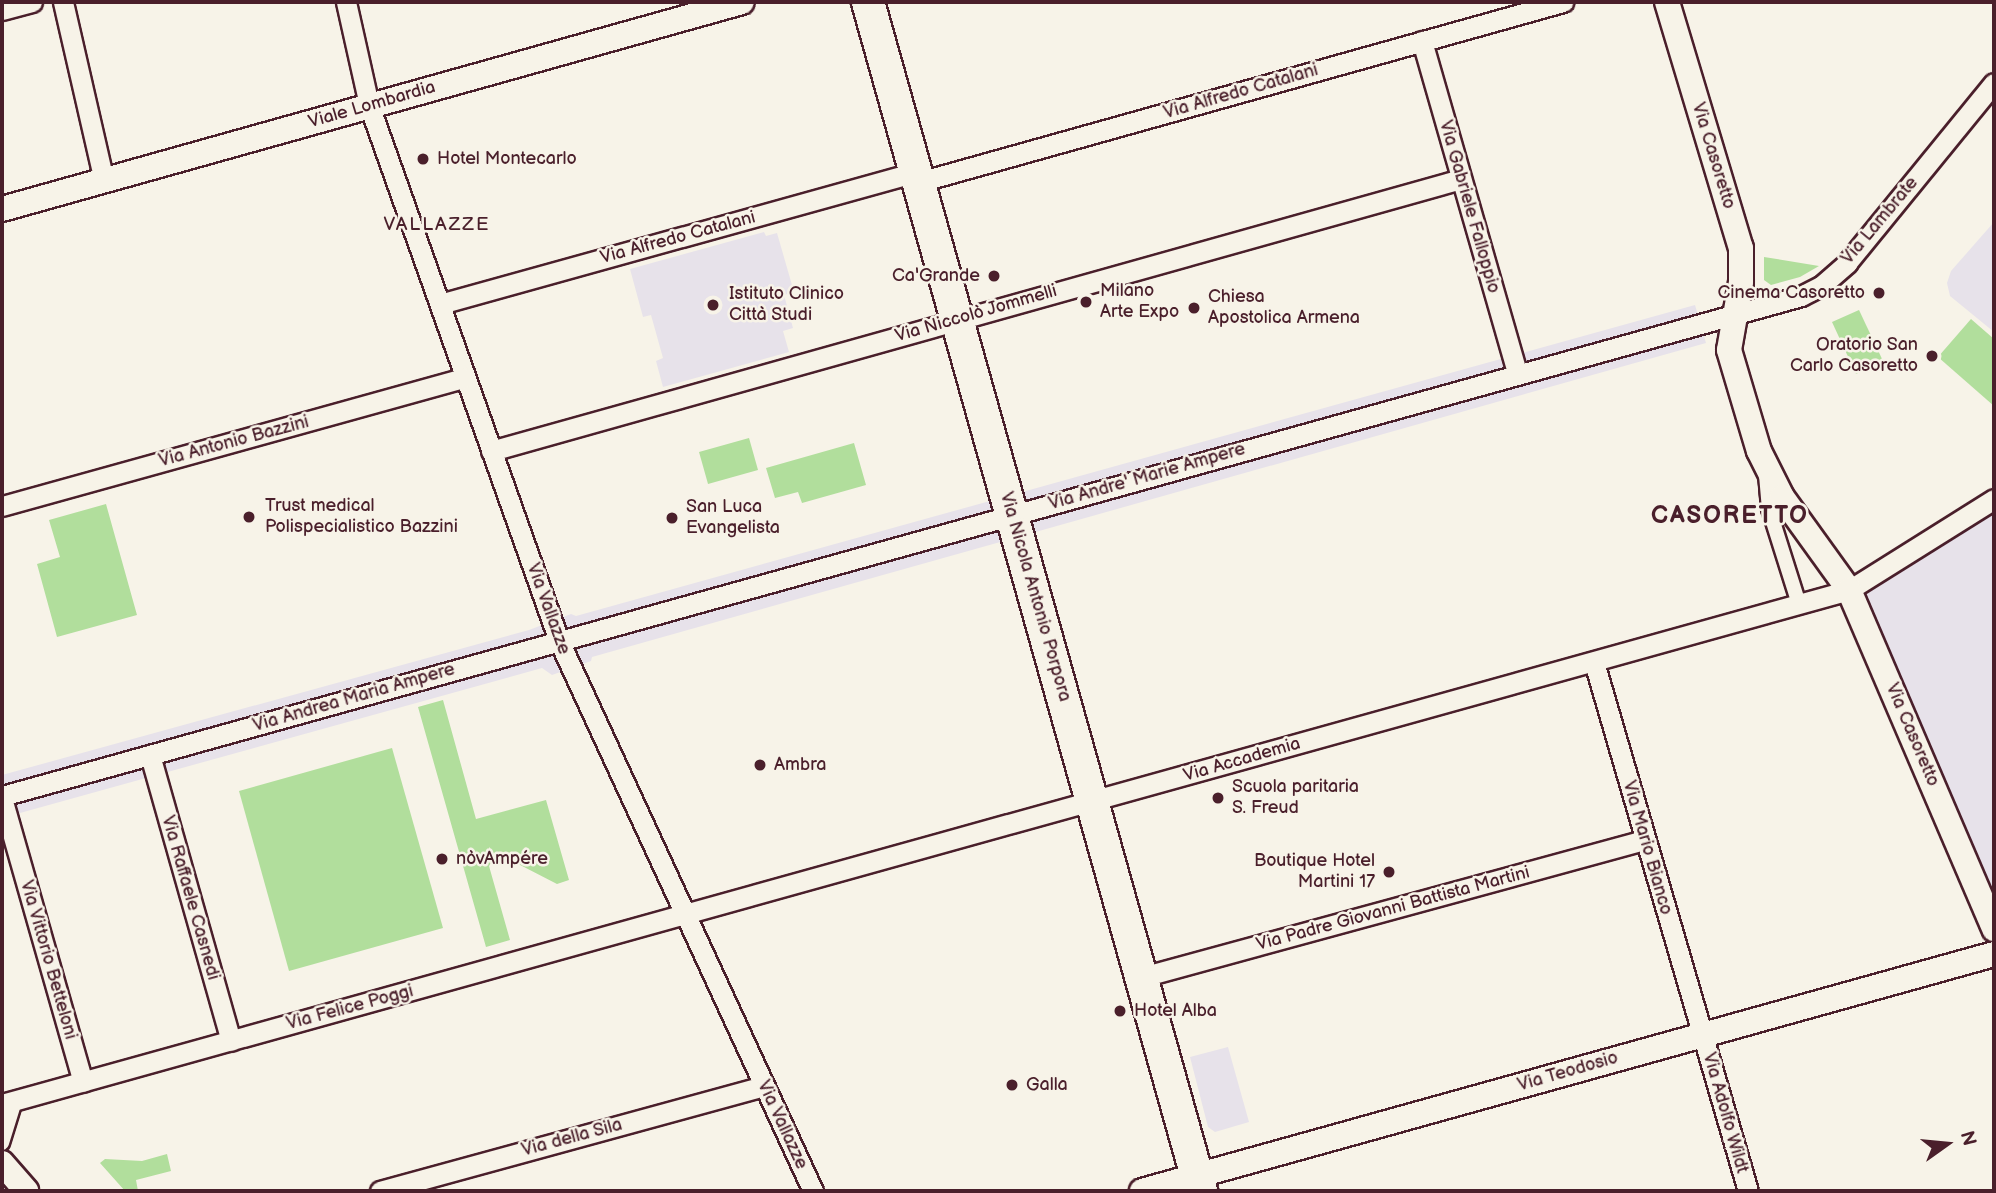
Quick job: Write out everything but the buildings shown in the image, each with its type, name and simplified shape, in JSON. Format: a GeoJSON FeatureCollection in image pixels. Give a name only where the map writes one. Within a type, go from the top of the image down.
{"type":"FeatureCollection","features":[{"type":"Feature","properties":{"kind":"main road","name":"Via Nicola Antonio Porpora"},"geometry":{"type":"LineString","coordinates":[[869,2],[1199,1184]]}},
{"type":"Feature","properties":{"kind":"street"},"geometry":{"type":"LineString","coordinates":[[2,10],[32,2]]}},
{"type":"Feature","properties":{"kind":"street"},"geometry":{"type":"LineString","coordinates":[[63,2],[104,181]]}},
{"type":"Feature","properties":{"kind":"street","name":"Via Vallazze"},"geometry":{"type":"LineString","coordinates":[[346,2],[369,105],[559,641],[813,1191]]}},
{"type":"Feature","properties":{"kind":"street","name":"Viale Lombardia"},"geometry":{"type":"LineString","coordinates":[[2,209],[742,2]]}},
{"type":"Feature","properties":{"kind":"street","name":"Via Alfredo Catalani"},"geometry":{"type":"LineString","coordinates":[[439,304],[1563,2]]}},
{"type":"Feature","properties":{"kind":"street","name":"Via Casoretto"},"geometry":{"type":"LineString","coordinates":[[1667,2],[1741,248],[1741,275],[1729,340],[1730,359],[1767,470],[1782,497],[1849,590],[1994,929]]}},
{"type":"Feature","properties":{"kind":"street","name":"Via Gabriele Falloppio"},"geometry":{"type":"LineString","coordinates":[[1422,41],[1517,373]]}},
{"type":"Feature","properties":{"kind":"street","name":"Via Lambrate"},"geometry":{"type":"LineString","coordinates":[[1735,312],[1801,296],[1833,276],[1994,83]]}},
{"type":"Feature","properties":{"kind":"street","name":"Via Niccolò Jommelli"},"geometry":{"type":"LineString","coordinates":[[491,451],[1461,179]]}},
{"type":"Feature","properties":{"kind":"street","name":"Via Andre' Marie Ampere"},"geometry":{"type":"LineString","coordinates":[[559,641],[1735,312]]}},
{"type":"Feature","properties":{"kind":"street","name":"Via Antonio Bazzini"},"geometry":{"type":"LineString","coordinates":[[2,506],[465,378]]}},
{"type":"Feature","properties":{"kind":"street"},"geometry":{"type":"LineString","coordinates":[[1767,470],[1769,509],[1799,604],[1849,590],[1994,499]]}},
{"type":"Feature","properties":{"kind":"street","name":"Via Accademia"},"geometry":{"type":"LineString","coordinates":[[685,916],[1799,604]]}},
{"type":"Feature","properties":{"kind":"street","name":"Via Andrea Maria Ampere"},"geometry":{"type":"LineString","coordinates":[[150,755],[559,641]]}},
{"type":"Feature","properties":{"kind":"street","name":"Via Mario Bianco"},"geometry":{"type":"LineString","coordinates":[[1594,662],[1702,1034]]}},
{"type":"Feature","properties":{"kind":"street"},"geometry":{"type":"LineString","coordinates":[[2,797],[150,755]]}},
{"type":"Feature","properties":{"kind":"street","name":"Via Raffaele Casnedi"},"geometry":{"type":"LineString","coordinates":[[150,755],[231,1041]]}},
{"type":"Feature","properties":{"kind":"street","name":"Via Vittorio Betteloni"},"geometry":{"type":"LineString","coordinates":[[2,797],[83,1082]]}},
{"type":"Feature","properties":{"kind":"street","name":"Via Padre Giovanni Battista Martini"},"geometry":{"type":"LineString","coordinates":[[1142,977],[1644,839]]}},
{"type":"Feature","properties":{"kind":"street","name":"Via Felice Poggi"},"geometry":{"type":"LineString","coordinates":[[2,1143],[9,1103],[685,916]]}},
{"type":"Feature","properties":{"kind":"street","name":"Via Teodosio"},"geometry":{"type":"LineString","coordinates":[[1142,1191],[1199,1184],[1702,1034],[1994,954]]}},
{"type":"Feature","properties":{"kind":"street","name":"Via Adolfo Wildt"},"geometry":{"type":"LineString","coordinates":[[1702,1034],[1748,1191]]}},
{"type":"Feature","properties":{"kind":"street","name":"Via della Sila"},"geometry":{"type":"LineString","coordinates":[[380,1191],[763,1086]]}},
{"type":"Feature","properties":{"kind":"street"},"geometry":{"type":"LineString","coordinates":[[2,1163],[26,1191]]}},
{"type":"Feature","properties":{"kind":"shaded area"},"geometry":{"type":"Polygon","coordinates":[[[1994,222],[1994,332],[1950,296],[1947,283],[1951,271],[1994,222]]]}},
{"type":"Feature","properties":{"kind":"shaded area","name":"Istituto Clinico Città Studi"},"geometry":{"type":"Polygon","coordinates":[[[764,232],[766,236],[777,233],[794,292],[784,295],[793,328],[783,331],[789,352],[663,387],[656,361],[663,358],[651,315],[643,317],[630,269],[764,232]]]}},
{"type":"Feature","properties":{"kind":"shaded area"},"geometry":{"type":"Polygon","coordinates":[[[1695,305],[1706,343],[592,657],[591,661],[552,675],[542,668],[2,818],[2,775],[529,630],[571,614],[576,616],[1695,305]]]}},
{"type":"Feature","properties":{"kind":"shaded area"},"geometry":{"type":"Polygon","coordinates":[[[1994,502],[1994,925],[1852,591],[1994,502]]]}},
{"type":"Feature","properties":{"kind":"shaded area"},"geometry":{"type":"Polygon","coordinates":[[[1228,1047],[1249,1122],[1215,1132],[1208,1127],[1190,1057],[1228,1047]]]}},
{"type":"Feature","properties":{"kind":"green space"},"geometry":{"type":"Polygon","coordinates":[[[1764,257],[1819,266],[1800,277],[1771,285],[1764,280],[1764,257]]]}},
{"type":"Feature","properties":{"kind":"green space"},"geometry":{"type":"Polygon","coordinates":[[[1859,310],[1883,361],[1856,374],[1832,322],[1859,310]]]}},
{"type":"Feature","properties":{"kind":"green space"},"geometry":{"type":"Polygon","coordinates":[[[1971,319],[1994,339],[1994,406],[1938,357],[1971,319]]]}},
{"type":"Feature","properties":{"kind":"green space"},"geometry":{"type":"Polygon","coordinates":[[[749,438],[758,470],[708,484],[699,452],[749,438]]]}},
{"type":"Feature","properties":{"kind":"green space"},"geometry":{"type":"Polygon","coordinates":[[[854,443],[866,485],[802,503],[798,492],[775,498],[766,468],[854,443]]]}},
{"type":"Feature","properties":{"kind":"green space"},"geometry":{"type":"Polygon","coordinates":[[[106,504],[137,615],[57,637],[37,564],[60,557],[49,520],[106,504]]]}},
{"type":"Feature","properties":{"kind":"green space"},"geometry":{"type":"Polygon","coordinates":[[[443,700],[476,819],[546,800],[569,880],[557,884],[497,853],[489,866],[510,940],[486,947],[418,707],[443,700]]]}},
{"type":"Feature","properties":{"kind":"green space"},"geometry":{"type":"Polygon","coordinates":[[[392,748],[443,928],[289,971],[239,791],[392,748]]]}},
{"type":"Feature","properties":{"kind":"green space"},"geometry":{"type":"Polygon","coordinates":[[[167,1154],[171,1171],[136,1180],[138,1191],[125,1191],[100,1163],[105,1159],[142,1161],[167,1154]]]}},
{"type":"Feature","properties":{"kind":"place","name":"Hotel Montecarlo"},"geometry":{"type":"Point","coordinates":[423,159]}},
{"type":"Feature","properties":{"kind":"place","name":"Ca'Grande"},"geometry":{"type":"Point","coordinates":[994,276]}},
{"type":"Feature","properties":{"kind":"place","name":"Cinema Casoretto"},"geometry":{"type":"Point","coordinates":[1879,293]}},
{"type":"Feature","properties":{"kind":"place","name":"Milano Arte Expo"},"geometry":{"type":"Point","coordinates":[1086,302]}},
{"type":"Feature","properties":{"kind":"place","name":"Istituto Clinico Città Studi"},"geometry":{"type":"Point","coordinates":[713,305]}},
{"type":"Feature","properties":{"kind":"place","name":"Chiesa Apostolica Armena"},"geometry":{"type":"Point","coordinates":[1194,308]}},
{"type":"Feature","properties":{"kind":"place","name":"Oratorio San Carlo Casoretto"},"geometry":{"type":"Point","coordinates":[1932,356]}},
{"type":"Feature","properties":{"kind":"place","name":"Trust medical Polispecialistico Bazzini"},"geometry":{"type":"Point","coordinates":[249,517]}},
{"type":"Feature","properties":{"kind":"place","name":"San Luca Evangelista"},"geometry":{"type":"Point","coordinates":[672,518]}},
{"type":"Feature","properties":{"kind":"place","name":"Ambra"},"geometry":{"type":"Point","coordinates":[760,765]}},
{"type":"Feature","properties":{"kind":"place","name":"Scuola paritaria S. Freud"},"geometry":{"type":"Point","coordinates":[1218,798]}},
{"type":"Feature","properties":{"kind":"place","name":"nòvAmpére"},"geometry":{"type":"Point","coordinates":[442,859]}},
{"type":"Feature","properties":{"kind":"place","name":"Boutique Hotel Martini 17"},"geometry":{"type":"Point","coordinates":[1389,872]}},
{"type":"Feature","properties":{"kind":"place","name":"Hotel Alba"},"geometry":{"type":"Point","coordinates":[1120,1011]}},
{"type":"Feature","properties":{"kind":"place","name":"Galla"},"geometry":{"type":"Point","coordinates":[1012,1085]}},
{"type":"Feature","properties":{"kind":"district","name":"VALLAZZE"},"geometry":{"type":"Point","coordinates":[437,225]}},
{"type":"Feature","properties":{"kind":"district","name":"CASORETTO"},"geometry":{"type":"Point","coordinates":[1730,516]}}]}
